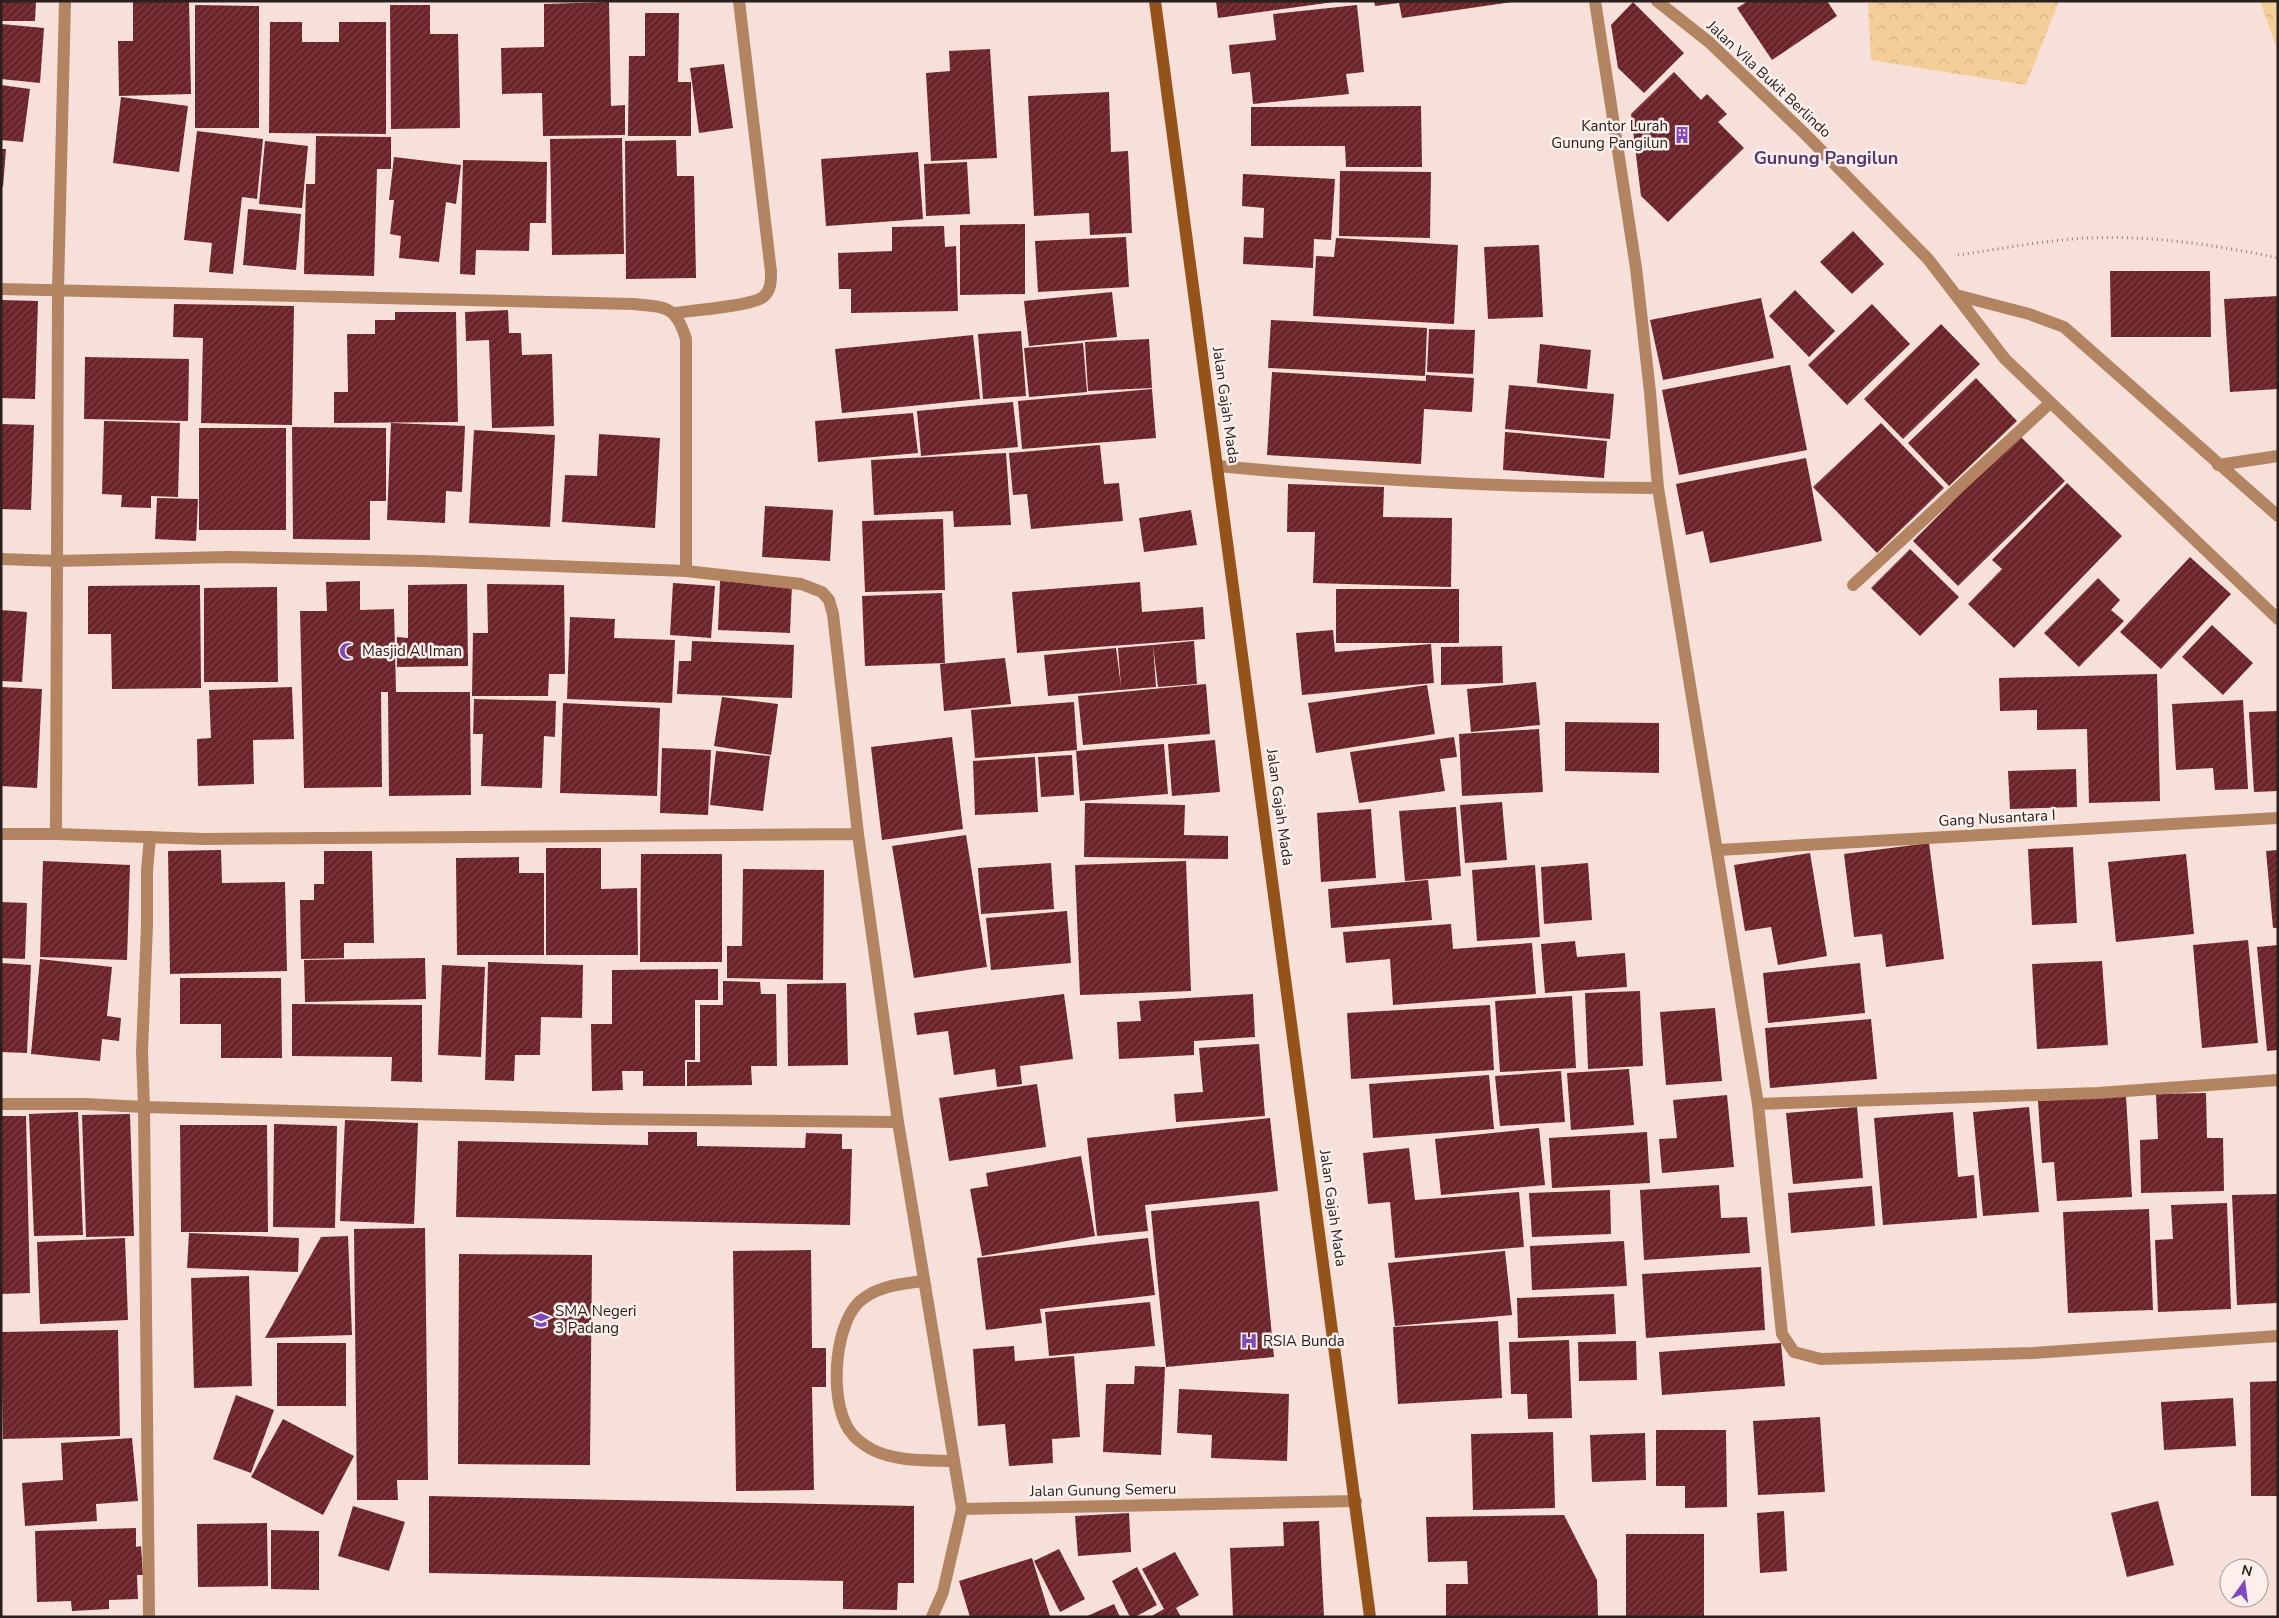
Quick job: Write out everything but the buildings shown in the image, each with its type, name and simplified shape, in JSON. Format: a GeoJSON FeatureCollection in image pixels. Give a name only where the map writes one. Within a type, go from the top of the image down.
{"type":"FeatureCollection","features":[{"type":"Feature","properties":{"kind":"main road","name":"Jalan Gajah Mada"},"geometry":{"type":"LineString","coordinates":[[1155,1],[1356,1500],[1370,1617]]}},
{"type":"Feature","properties":{"kind":"street"},"geometry":{"type":"LineString","coordinates":[[56,834],[58,290],[65,1]]}},
{"type":"Feature","properties":{"kind":"street"},"geometry":{"type":"LineString","coordinates":[[673,313],[763,298],[771,286],[771,272],[739,1]]}},
{"type":"Feature","properties":{"kind":"street"},"geometry":{"type":"LineString","coordinates":[[1595,1],[1636,268],[1650,392],[1658,488],[1758,1104],[1782,1334],[1794,1352],[1821,1359],[2033,1353],[2278,1336]]}},
{"type":"Feature","properties":{"kind":"street","name":"Jalan Vila Bukit Berlindo"},"geometry":{"type":"LineString","coordinates":[[1657,1],[1716,49],[1804,133],[1928,259],[2004,359],[2278,619]]}},
{"type":"Feature","properties":{"kind":"street"},"geometry":{"type":"LineString","coordinates":[[1,289],[633,304],[662,307],[673,313],[681,322],[686,339],[686,571]]}},
{"type":"Feature","properties":{"kind":"street"},"geometry":{"type":"LineString","coordinates":[[1956,295],[2029,314],[2064,327],[2278,516]]}},
{"type":"Feature","properties":{"kind":"street"},"geometry":{"type":"LineString","coordinates":[[1853,584],[2050,403]]}},
{"type":"Feature","properties":{"kind":"street"},"geometry":{"type":"LineString","coordinates":[[2218,465],[2278,456]]}},
{"type":"Feature","properties":{"kind":"street"},"geometry":{"type":"LineString","coordinates":[[1218,466],[1315,476],[1543,488],[1658,488]]}},
{"type":"Feature","properties":{"kind":"street"},"geometry":{"type":"LineString","coordinates":[[1,559],[57,561],[237,558],[686,571],[802,584],[822,592],[829,600],[833,614],[858,834],[898,1122],[962,1509],[943,1592],[932,1617]]}},
{"type":"Feature","properties":{"kind":"street","name":"Gang Nusantara I"},"geometry":{"type":"LineString","coordinates":[[1718,850],[2278,818]]}},
{"type":"Feature","properties":{"kind":"street"},"geometry":{"type":"LineString","coordinates":[[1,834],[205,839],[858,834]]}},
{"type":"Feature","properties":{"kind":"street"},"geometry":{"type":"LineString","coordinates":[[149,1617],[142,1052],[147,926],[147,871],[150,837]]}},
{"type":"Feature","properties":{"kind":"street"},"geometry":{"type":"LineString","coordinates":[[1758,1104],[2098,1093],[2278,1080]]}},
{"type":"Feature","properties":{"kind":"street"},"geometry":{"type":"LineString","coordinates":[[1,1104],[601,1118],[898,1122]]}},
{"type":"Feature","properties":{"kind":"street"},"geometry":{"type":"LineString","coordinates":[[923,1282],[874,1291],[858,1302],[849,1316],[842,1335],[836,1391],[843,1416],[852,1435],[870,1448],[890,1456],[954,1461]]}},
{"type":"Feature","properties":{"kind":"street","name":"Jalan Gunung Semeru"},"geometry":{"type":"LineString","coordinates":[[962,1509],[1356,1500]]}},
{"type":"Feature","properties":{"kind":"path"},"geometry":{"type":"LineString","coordinates":[[1928,259],[2087,238],[2148,239],[2245,251],[2278,258]]}},
{"type":"Feature","properties":{"kind":"green space"},"geometry":{"type":"Polygon","coordinates":[[[1868,1],[2059,1],[2026,85],[1871,60],[1868,1]]]}},
{"type":"Feature","properties":{"kind":"green space"},"geometry":{"type":"Polygon","coordinates":[[[2260,1],[2278,1],[2278,52],[2260,1]]]}},
{"type":"Feature","properties":{"kind":"place","name":"Kantor Lurah Gunung Pangilun"},"geometry":{"type":"Point","coordinates":[1682,135]}},
{"type":"Feature","properties":{"kind":"place","name":"Masjid Al Iman"},"geometry":{"type":"Point","coordinates":[348,651]}},
{"type":"Feature","properties":{"kind":"place","name":"SMA Negeri 3 Padang"},"geometry":{"type":"Point","coordinates":[541,1320]}},
{"type":"Feature","properties":{"kind":"place","name":"RSIA Bunda"},"geometry":{"type":"Point","coordinates":[1249,1341]}},
{"type":"Feature","properties":{"kind":"district","name":"Gunung Pangilun"},"geometry":{"type":"Point","coordinates":[1826,158]}}]}
